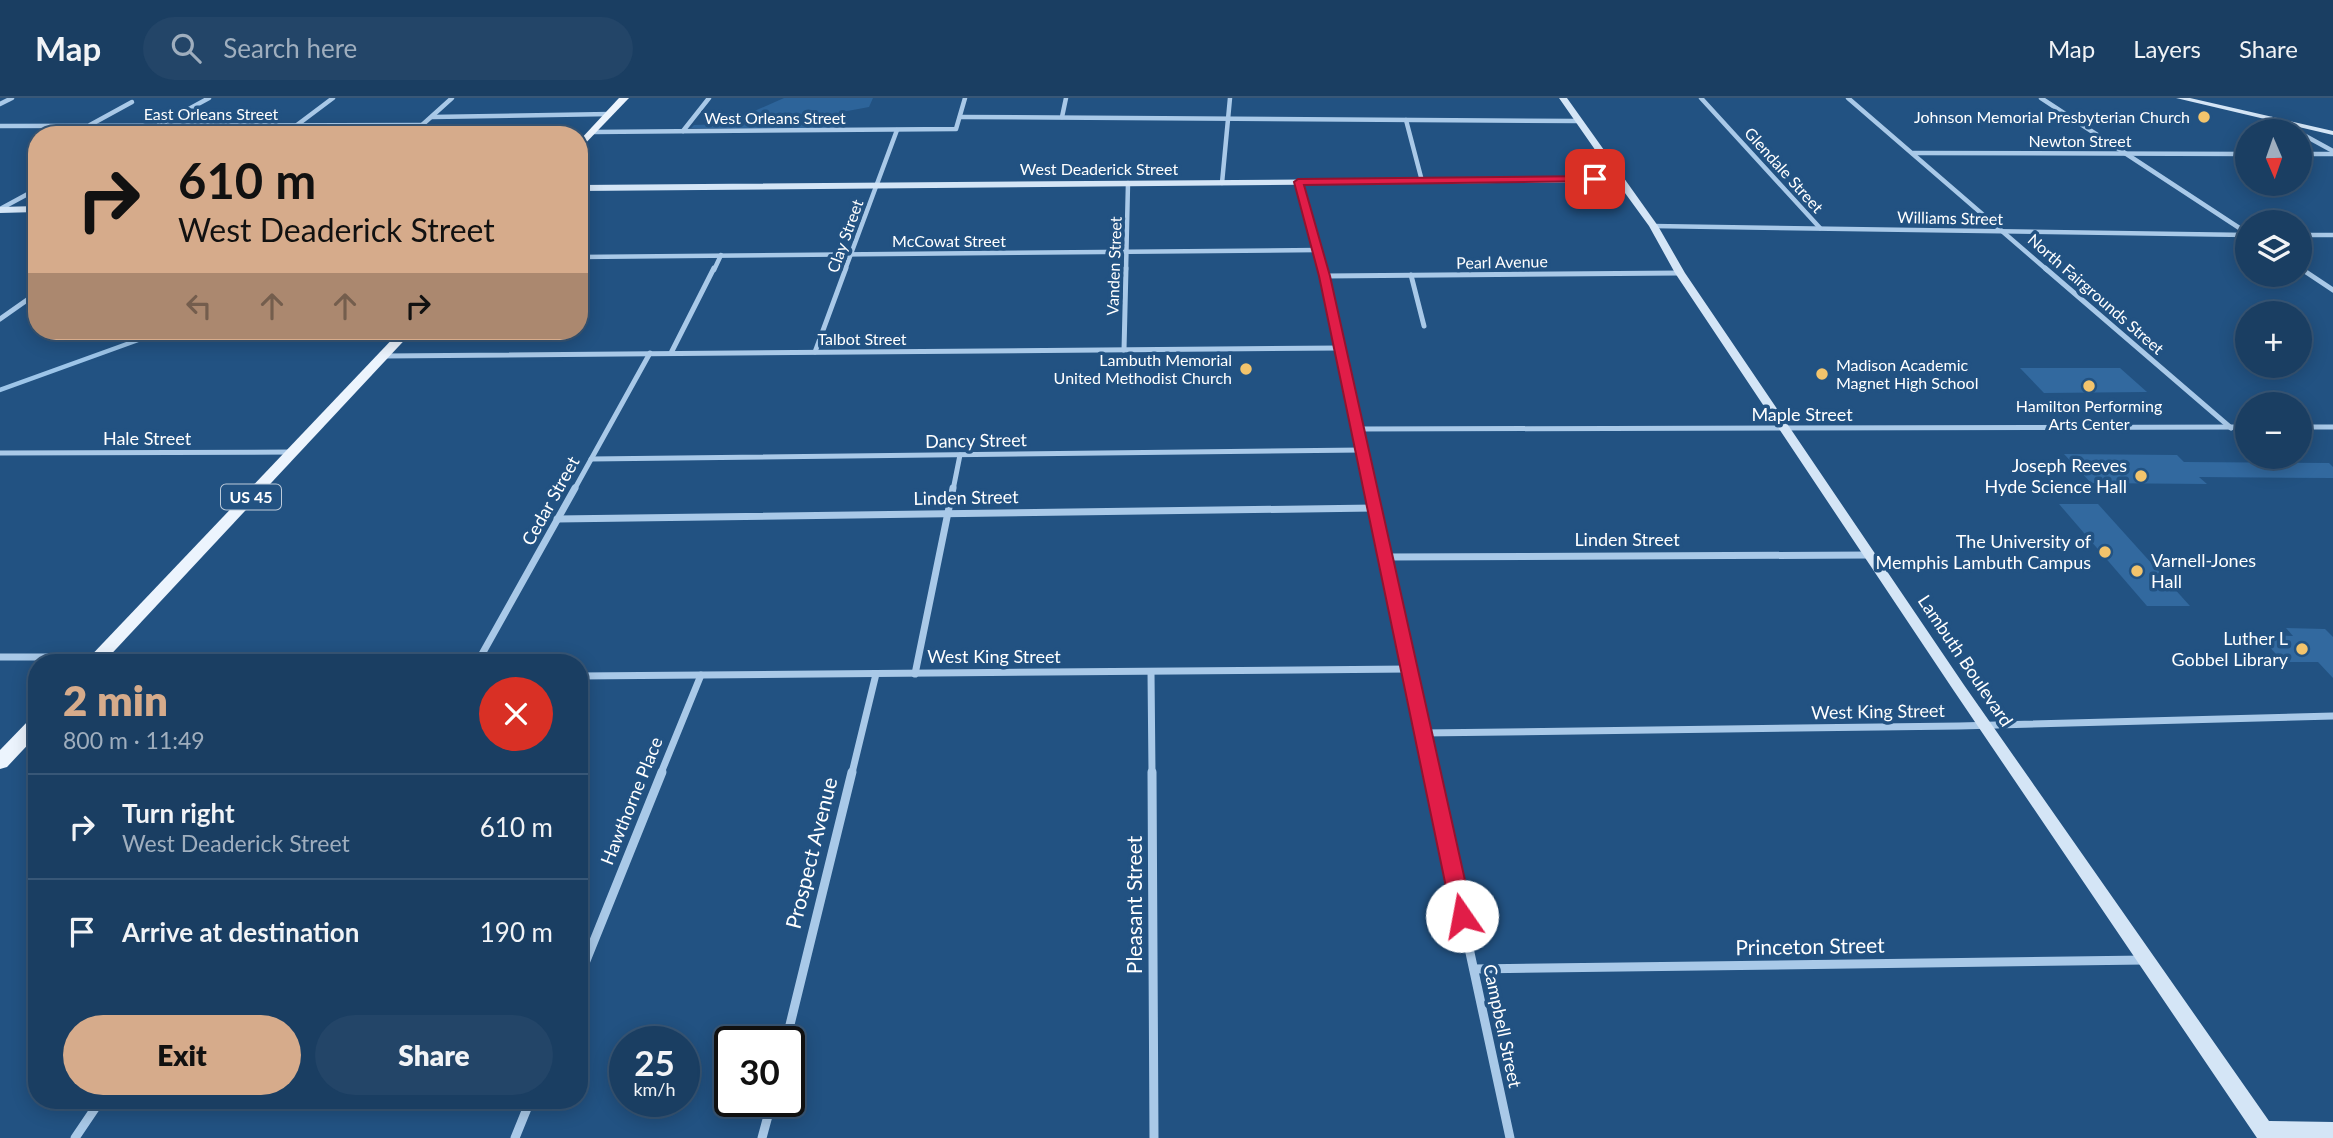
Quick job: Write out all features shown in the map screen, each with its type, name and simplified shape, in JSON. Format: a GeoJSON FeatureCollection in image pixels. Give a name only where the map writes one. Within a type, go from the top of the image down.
{"type":"FeatureCollection","features":[{"type":"Feature","properties":{"kind":"main road"},"geometry":{"type":"LineString","coordinates":[[588,137],[624,98]]}},
{"type":"Feature","properties":{"kind":"main road","name":"US 45"},"geometry":{"type":"LineString","coordinates":[[103,654],[399,340]]}},
{"type":"Feature","properties":{"kind":"main road"},"geometry":{"type":"LineString","coordinates":[[0,762],[28,732]]}},
{"type":"Feature","properties":{"kind":"street"},"geometry":{"type":"LineString","coordinates":[[0,104],[12,98]]}},
{"type":"Feature","properties":{"kind":"street"},"geometry":{"type":"LineString","coordinates":[[158,126],[209,98]]}},
{"type":"Feature","properties":{"kind":"street"},"geometry":{"type":"LineString","coordinates":[[296,125],[333,98]]}},
{"type":"Feature","properties":{"kind":"street"},"geometry":{"type":"LineString","coordinates":[[423,125],[452,98]]}},
{"type":"Feature","properties":{"kind":"street"},"geometry":{"type":"LineString","coordinates":[[684,131],[709,98]]}},
{"type":"Feature","properties":{"kind":"street"},"geometry":{"type":"LineString","coordinates":[[965,98],[960,117],[1579,121]]}},
{"type":"Feature","properties":{"kind":"street"},"geometry":{"type":"LineString","coordinates":[[1062,117],[1066,98]]}},
{"type":"Feature","properties":{"kind":"street"},"geometry":{"type":"LineString","coordinates":[[1222,183],[1230,98]]}},
{"type":"Feature","properties":{"kind":"street","name":"Lambuth Boulevard"},"geometry":{"type":"LineString","coordinates":[[1563,98],[1653,226],[1680,273],[1869,555],[2267,1134]]}},
{"type":"Feature","properties":{"kind":"street","name":"Glendale Street"},"geometry":{"type":"LineString","coordinates":[[1701,98],[1820,228]]}},
{"type":"Feature","properties":{"kind":"street","name":"North Fairgrounds Street"},"geometry":{"type":"LineString","coordinates":[[1848,98],[2231,428]]}},
{"type":"Feature","properties":{"kind":"street"},"geometry":{"type":"LineString","coordinates":[[2042,98],[2235,226]]}},
{"type":"Feature","properties":{"kind":"street"},"geometry":{"type":"LineString","coordinates":[[2180,98],[2272,119]]}},
{"type":"Feature","properties":{"kind":"street"},"geometry":{"type":"LineString","coordinates":[[87,126],[132,102]]}},
{"type":"Feature","properties":{"kind":"street"},"geometry":{"type":"LineString","coordinates":[[432,117],[610,114]]}},
{"type":"Feature","properties":{"kind":"street","name":"West Orleans Street"},"geometry":{"type":"LineString","coordinates":[[593,132],[957,128],[960,117]]}},
{"type":"Feature","properties":{"kind":"street"},"geometry":{"type":"LineString","coordinates":[[1406,120],[1422,181]]}},
{"type":"Feature","properties":{"kind":"street","name":"East Orleans Street"},"geometry":{"type":"LineString","coordinates":[[0,126],[423,125]]}},
{"type":"Feature","properties":{"kind":"street"},"geometry":{"type":"LineString","coordinates":[[2312,128],[2333,133]]}},
{"type":"Feature","properties":{"kind":"street","name":"Clay Street"},"geometry":{"type":"LineString","coordinates":[[815,352],[897,130]]}},
{"type":"Feature","properties":{"kind":"street"},"geometry":{"type":"LineString","coordinates":[[2312,140],[2333,152]]}},
{"type":"Feature","properties":{"kind":"street"},"geometry":{"type":"LineString","coordinates":[[2312,153],[2333,152]]}},
{"type":"Feature","properties":{"kind":"street","name":"Newton Street"},"geometry":{"type":"LineString","coordinates":[[1912,153],[2235,154]]}},
{"type":"Feature","properties":{"kind":"street","name":"West Deaderick Street"},"geometry":{"type":"LineString","coordinates":[[588,188],[1619,179]]}},
{"type":"Feature","properties":{"kind":"street","name":"Campbell Street"},"geometry":{"type":"LineString","coordinates":[[1298,182],[1325,276],[1510,1138]]}},
{"type":"Feature","properties":{"kind":"street","name":"Vanden Street"},"geometry":{"type":"LineString","coordinates":[[1124,350],[1128,183]]}},
{"type":"Feature","properties":{"kind":"street"},"geometry":{"type":"LineString","coordinates":[[0,209],[28,194]]}},
{"type":"Feature","properties":{"kind":"street"},"geometry":{"type":"LineString","coordinates":[[0,209],[28,209]]}},
{"type":"Feature","properties":{"kind":"street","name":"Williams Street"},"geometry":{"type":"LineString","coordinates":[[1653,226],[2235,234]]}},
{"type":"Feature","properties":{"kind":"street"},"geometry":{"type":"LineString","coordinates":[[2312,235],[2333,235]]}},
{"type":"Feature","properties":{"kind":"street","name":"McCowat Street"},"geometry":{"type":"LineString","coordinates":[[588,257],[1318,250]]}},
{"type":"Feature","properties":{"kind":"street"},"geometry":{"type":"LineString","coordinates":[[671,353],[721,256]]}},
{"type":"Feature","properties":{"kind":"street","name":"Pearl Avenue"},"geometry":{"type":"LineString","coordinates":[[1325,276],[1680,273]]}},
{"type":"Feature","properties":{"kind":"street"},"geometry":{"type":"LineString","coordinates":[[1411,275],[1424,326]]}},
{"type":"Feature","properties":{"kind":"street"},"geometry":{"type":"LineString","coordinates":[[2312,276],[2333,290]]}},
{"type":"Feature","properties":{"kind":"street"},"geometry":{"type":"LineString","coordinates":[[0,319],[28,299]]}},
{"type":"Feature","properties":{"kind":"street","name":"Talbot Street"},"geometry":{"type":"LineString","coordinates":[[384,356],[1340,348]]}},
{"type":"Feature","properties":{"kind":"street","name":"Cedar Street"},"geometry":{"type":"LineString","coordinates":[[482,654],[650,353]]}},
{"type":"Feature","properties":{"kind":"street"},"geometry":{"type":"LineString","coordinates":[[2312,427],[2333,427]]}},
{"type":"Feature","properties":{"kind":"street","name":"Maple Street"},"geometry":{"type":"LineString","coordinates":[[1358,429],[2235,428]]}},
{"type":"Feature","properties":{"kind":"street","name":"Dancy Street"},"geometry":{"type":"LineString","coordinates":[[590,459],[1362,450]]}},
{"type":"Feature","properties":{"kind":"street","name":"Hale Street"},"geometry":{"type":"LineString","coordinates":[[0,453],[293,453]]}},
{"type":"Feature","properties":{"kind":"street"},"geometry":{"type":"LineString","coordinates":[[915,674],[960,455]]}},
{"type":"Feature","properties":{"kind":"street","name":"Linden Street"},"geometry":{"type":"LineString","coordinates":[[557,519],[1374,508]]}},
{"type":"Feature","properties":{"kind":"street","name":"Linden Street"},"geometry":{"type":"LineString","coordinates":[[1385,557],[1869,555]]}},
{"type":"Feature","properties":{"kind":"street"},"geometry":{"type":"LineString","coordinates":[[0,657],[28,658]]}},
{"type":"Feature","properties":{"kind":"street","name":"West King Street"},"geometry":{"type":"LineString","coordinates":[[588,676],[1409,669]]}},
{"type":"Feature","properties":{"kind":"street","name":"Pleasant Street"},"geometry":{"type":"LineString","coordinates":[[1151,672],[1154,1138]]}},
{"type":"Feature","properties":{"kind":"street","name":"Prospect Avenue"},"geometry":{"type":"LineString","coordinates":[[790,1026],[876,674]]}},
{"type":"Feature","properties":{"kind":"street","name":"Hawthorne Place"},"geometry":{"type":"LineString","coordinates":[[588,956],[701,675]]}},
{"type":"Feature","properties":{"kind":"street","name":"West King Street"},"geometry":{"type":"LineString","coordinates":[[1423,733],[2333,716]]}},
{"type":"Feature","properties":{"kind":"street","name":"Princeton Street"},"geometry":{"type":"LineString","coordinates":[[1474,969],[2148,960]]}},
{"type":"Feature","properties":{"kind":"street"},"geometry":{"type":"LineString","coordinates":[[75,1138],[95,1109]]}},
{"type":"Feature","properties":{"kind":"street"},"geometry":{"type":"LineString","coordinates":[[515,1138],[527,1109]]}},
{"type":"Feature","properties":{"kind":"street"},"geometry":{"type":"LineString","coordinates":[[762,1138],[768,1117]]}},
{"type":"Feature","properties":{"kind":"street"},"geometry":{"type":"LineString","coordinates":[[2267,1134],[2333,1131]]}},
{"type":"Feature","properties":{"kind":"shaded area"},"geometry":{"type":"Polygon","coordinates":[[[784,98],[873,98],[869,107],[842,112],[834,129],[691,128],[694,125],[725,124],[784,98]]]}},
{"type":"Feature","properties":{"kind":"building","name":"Hamilton Performing Arts Center"},"geometry":{"type":"Polygon","coordinates":[[[2020,368],[2120,368],[2147,392],[2044,393],[2020,368]]]}},
{"type":"Feature","properties":{"kind":"building","name":"Joseph Reeves Hyde Science Hall"},"geometry":{"type":"Polygon","coordinates":[[[2064,454],[2177,455],[2184,462],[2235,462],[2235,469],[2312,469],[2312,463],[2329,463],[2333,467],[2333,478],[2199,477],[2207,484],[2091,483],[2064,454]]]}},
{"type":"Feature","properties":{"kind":"building","name":"Varnell-Jones Hall"},"geometry":{"type":"Polygon","coordinates":[[[2059,504],[2098,504],[2190,606],[2147,606],[2059,504]]]}},
{"type":"Feature","properties":{"kind":"building","name":"Luther L Gobbel Library"},"geometry":{"type":"Polygon","coordinates":[[[2286,628],[2325,629],[2333,637],[2333,678],[2318,662],[2283,662],[2259,635],[2293,636],[2286,628]]]}},
{"type":"Feature","properties":{"kind":"waterway"},"geometry":{"type":"LineString","coordinates":[[0,390],[138,340]]}},
{"type":"Feature","properties":{"kind":"place","name":"Johnson Memorial Presbyterian Church"},"geometry":{"type":"Point","coordinates":[2204,117]}},
{"type":"Feature","properties":{"kind":"place","name":"Lambuth Memorial United Methodist Church"},"geometry":{"type":"Point","coordinates":[1246,369]}},
{"type":"Feature","properties":{"kind":"place","name":"Madison Academic Magnet High School"},"geometry":{"type":"Point","coordinates":[1822,374]}},
{"type":"Feature","properties":{"kind":"place","name":"Hamilton Performing Arts Center"},"geometry":{"type":"Point","coordinates":[2089,386]}},
{"type":"Feature","properties":{"kind":"place","name":"Joseph Reeves Hyde Science Hall"},"geometry":{"type":"Point","coordinates":[2141,476]}},
{"type":"Feature","properties":{"kind":"place","name":"The University of Memphis Lambuth Campus"},"geometry":{"type":"Point","coordinates":[2105,552]}},
{"type":"Feature","properties":{"kind":"place","name":"Varnell-Jones Hall"},"geometry":{"type":"Point","coordinates":[2137,571]}},
{"type":"Feature","properties":{"kind":"place","name":"Luther L Gobbel Library"},"geometry":{"type":"Point","coordinates":[2302,649]}},
{"type":"Feature","properties":{"kind":"route"},"geometry":{"type":"LineString","coordinates":[[1462,916],[1325,276],[1298,182],[1595,179]]}}]}
